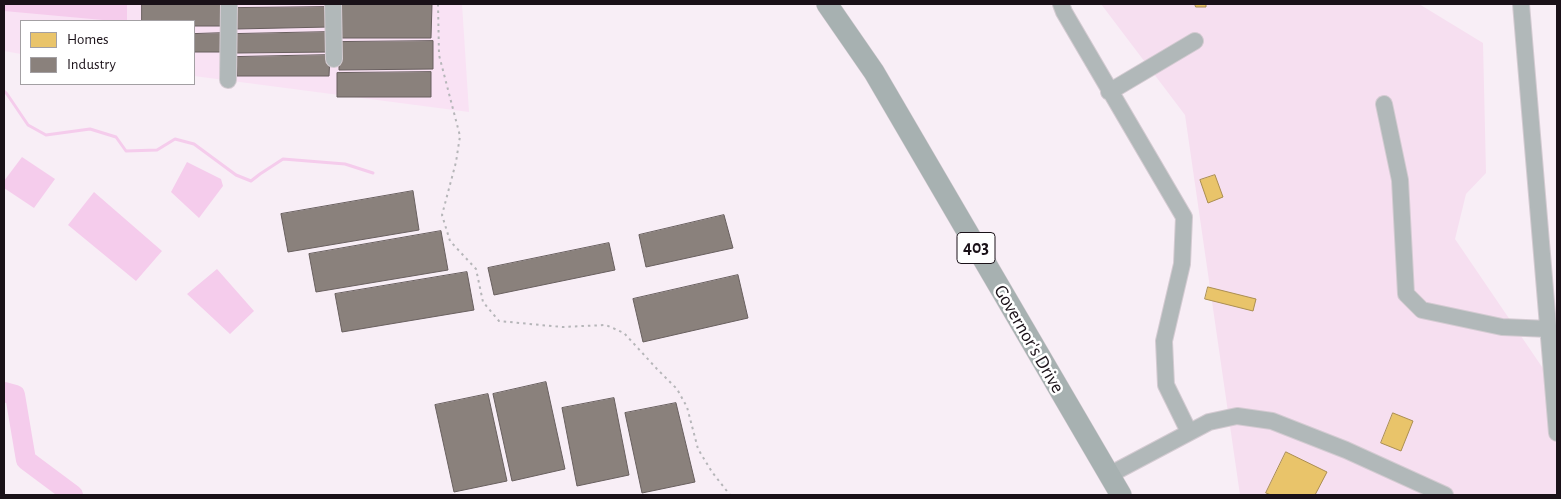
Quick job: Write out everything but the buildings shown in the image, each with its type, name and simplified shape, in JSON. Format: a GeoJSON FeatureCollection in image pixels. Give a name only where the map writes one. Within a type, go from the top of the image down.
{"type":"FeatureCollection","features":[{"type":"Feature","properties":{"kind":"main road","name":"Governor's Drive"},"geometry":{"type":"LineString","coordinates":[[827,4],[874,72],[1121,495]]}},
{"type":"Feature","properties":{"kind":"street"},"geometry":{"type":"LineString","coordinates":[[228,80],[229,4]]}},
{"type":"Feature","properties":{"kind":"street"},"geometry":{"type":"LineString","coordinates":[[333,4],[334,59]]}},
{"type":"Feature","properties":{"kind":"street"},"geometry":{"type":"LineString","coordinates":[[1061,4],[1109,92],[1184,217],[1182,264],[1164,341],[1166,385],[1189,432]]}},
{"type":"Feature","properties":{"kind":"street"},"geometry":{"type":"LineString","coordinates":[[1521,4],[1557,433]]}},
{"type":"Feature","properties":{"kind":"street"},"geometry":{"type":"LineString","coordinates":[[1109,92],[1194,41]]}},
{"type":"Feature","properties":{"kind":"street"},"geometry":{"type":"LineString","coordinates":[[1384,104],[1400,180],[1406,294],[1422,310],[1502,327],[1549,329]]}},
{"type":"Feature","properties":{"kind":"street"},"geometry":{"type":"LineString","coordinates":[[1109,475],[1209,422],[1237,416],[1272,421],[1346,450],[1446,495]]}},
{"type":"Feature","properties":{"kind":"path"},"geometry":{"type":"LineString","coordinates":[[438,4],[438,54],[460,136],[456,162],[442,215],[450,241],[476,269],[484,302],[499,321],[562,328],[606,325],[624,333],[677,388],[687,407],[698,449],[712,472],[730,495]]}},
{"type":"Feature","properties":{"kind":"shaded area"},"geometry":{"type":"Polygon","coordinates":[[[4,4],[462,4],[469,112],[195,76],[195,20],[20,20],[20,54],[4,51],[4,4]]]}},
{"type":"Feature","properties":{"kind":"shaded area"},"geometry":{"type":"Polygon","coordinates":[[[4,4],[127,4],[127,20],[103,20],[4,11],[4,4]]]}},
{"type":"Feature","properties":{"kind":"shaded area"},"geometry":{"type":"Polygon","coordinates":[[[1101,4],[1419,4],[1483,43],[1486,173],[1466,194],[1455,239],[1557,389],[1557,495],[1240,495],[1185,115],[1101,4]]]}},
{"type":"Feature","properties":{"kind":"shaded area"},"geometry":{"type":"Polygon","coordinates":[[[22,157],[55,179],[34,208],[4,188],[4,181],[22,157]]]}},
{"type":"Feature","properties":{"kind":"shaded area"},"geometry":{"type":"Polygon","coordinates":[[[187,162],[221,179],[223,186],[199,218],[171,192],[187,162]]]}},
{"type":"Feature","properties":{"kind":"shaded area"},"geometry":{"type":"Polygon","coordinates":[[[94,192],[162,251],[136,281],[68,225],[94,192]]]}},
{"type":"Feature","properties":{"kind":"shaded area"},"geometry":{"type":"Polygon","coordinates":[[[217,269],[254,311],[230,334],[187,294],[217,269]]]}},
{"type":"Feature","properties":{"kind":"waterway"},"geometry":{"type":"LineString","coordinates":[[4,91],[28,125],[46,135],[90,129],[116,137],[126,151],[157,150],[175,139],[194,144],[236,175],[251,181],[283,159],[345,164],[373,173]]}},
{"type":"Feature","properties":{"kind":"waterway"},"geometry":{"type":"LineString","coordinates":[[4,392],[15,395],[26,460],[73,495]]}}]}
